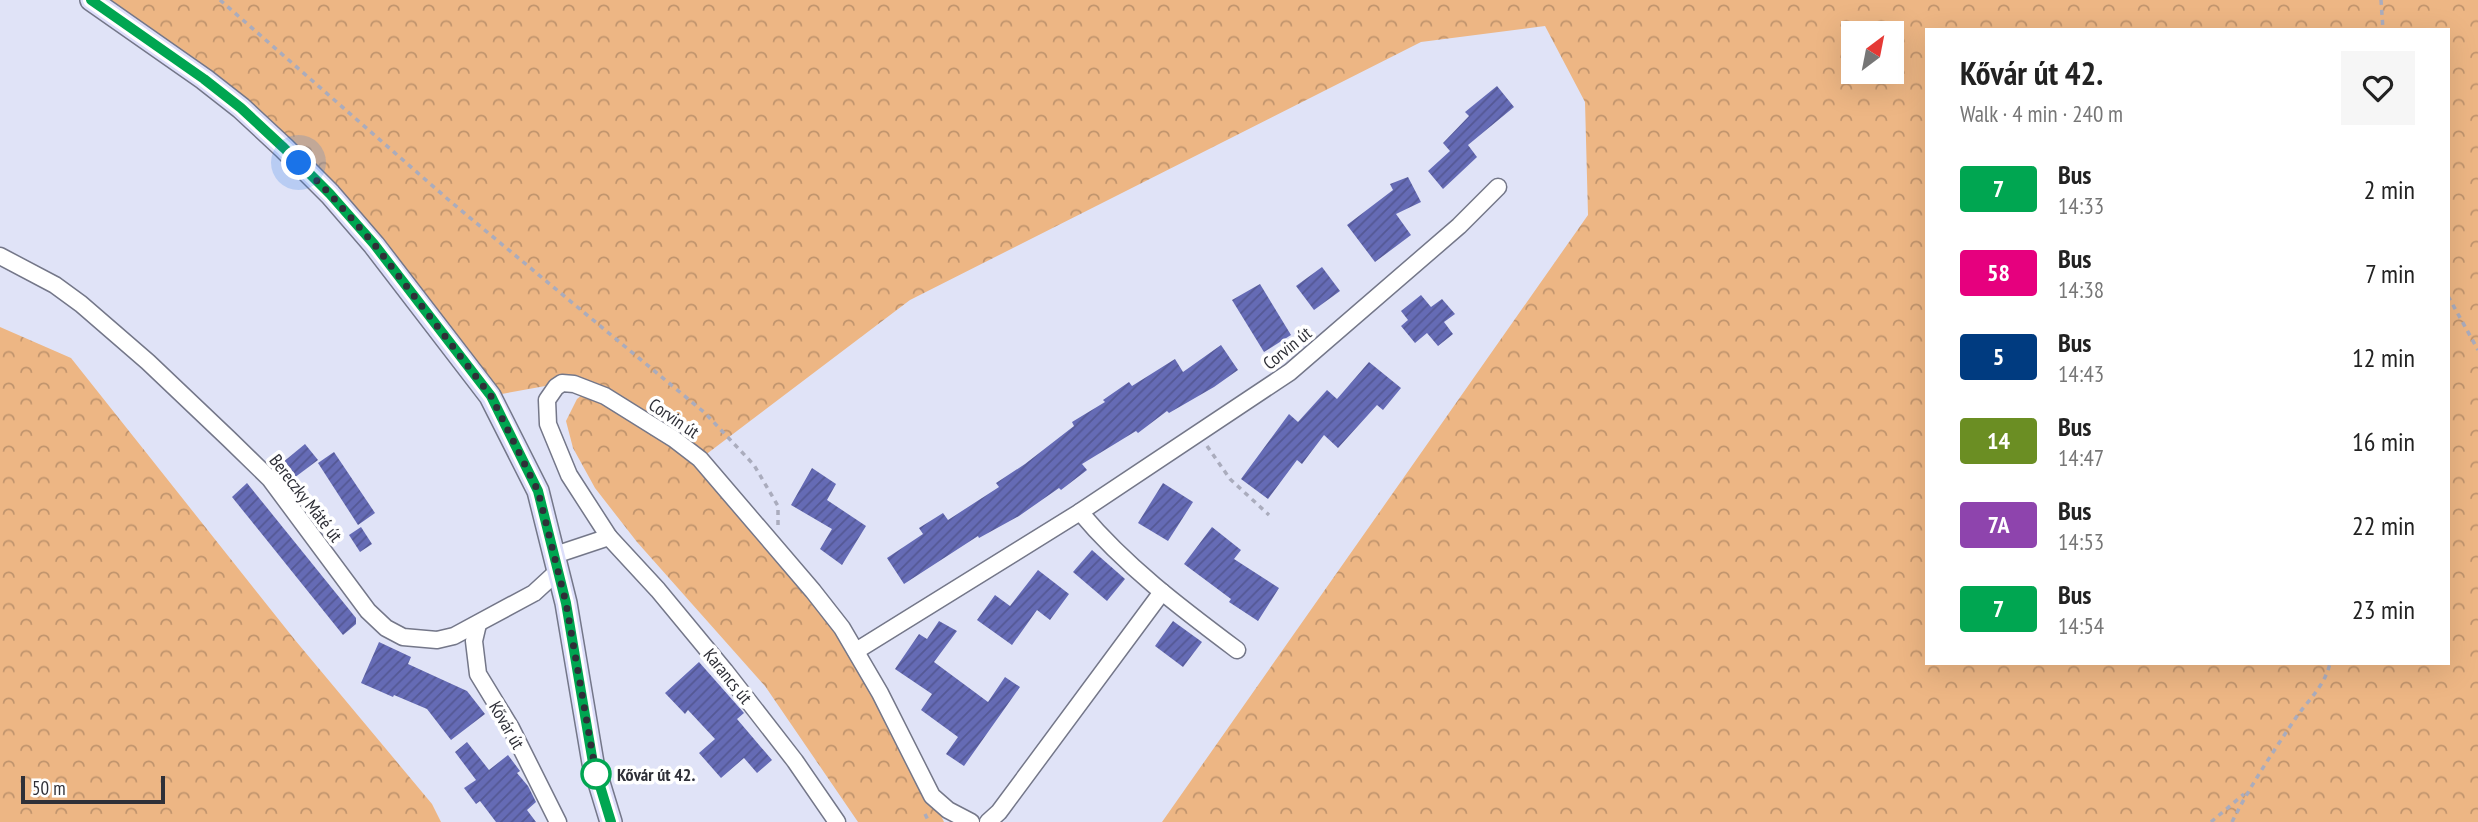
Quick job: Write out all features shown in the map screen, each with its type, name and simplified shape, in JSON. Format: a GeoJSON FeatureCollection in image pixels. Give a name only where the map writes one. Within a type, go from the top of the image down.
{"type":"FeatureCollection","features":[{"type":"Feature","properties":{"kind":"main road"},"geometry":{"type":"LineString","coordinates":[[91,0],[162,48],[241,108],[330,194],[374,244],[491,396],[538,491],[557,563],[593,763],[611,822]]}},
{"type":"Feature","properties":{"kind":"street","name":"Corvin út"},"geometry":{"type":"LineString","coordinates":[[856,651],[1080,512],[1290,372],[1459,226],[1498,187]]}},
{"type":"Feature","properties":{"kind":"street","name":"Bereczky Máté út"},"geometry":{"type":"LineString","coordinates":[[0,257],[55,285],[81,303],[148,362],[270,479],[368,611],[386,628],[404,636],[437,639],[454,636],[534,593],[557,563]]}},
{"type":"Feature","properties":{"kind":"street","name":"Corvin út"},"geometry":{"type":"LineString","coordinates":[[609,537],[569,475],[548,424],[547,400],[550,393],[562,383],[574,384],[604,396],[686,448],[715,475],[829,611],[856,651],[916,759],[929,792],[948,810],[971,822]]}},
{"type":"Feature","properties":{"kind":"street"},"geometry":{"type":"LineString","coordinates":[[1080,512],[1115,552],[1237,650]]}},
{"type":"Feature","properties":{"kind":"street"},"geometry":{"type":"LineString","coordinates":[[557,563],[609,537]]}},
{"type":"Feature","properties":{"kind":"street","name":"Karancs út"},"geometry":{"type":"LineString","coordinates":[[609,537],[658,590],[725,671],[795,761],[837,822]]}},
{"type":"Feature","properties":{"kind":"street"},"geometry":{"type":"LineString","coordinates":[[988,822],[996,816],[1162,592]]}},
{"type":"Feature","properties":{"kind":"street","name":"Kővár út"},"geometry":{"type":"LineString","coordinates":[[478,624],[474,641],[478,674],[511,728],[558,822]]}},
{"type":"Feature","properties":{"kind":"path"},"geometry":{"type":"LineString","coordinates":[[220,0],[451,202],[705,413],[754,465],[778,506],[778,550]]}},
{"type":"Feature","properties":{"kind":"path"},"geometry":{"type":"LineString","coordinates":[[2381,0],[2383,28]]}},
{"type":"Feature","properties":{"kind":"path"},"geometry":{"type":"LineString","coordinates":[[2450,300],[2478,350]]}},
{"type":"Feature","properties":{"kind":"path"},"geometry":{"type":"LineString","coordinates":[[1200,431],[1230,479],[1269,516]]}},
{"type":"Feature","properties":{"kind":"path"},"geometry":{"type":"LineString","coordinates":[[2232,822],[2247,793],[2298,715],[2317,693],[2328,674],[2330,665]]}},
{"type":"Feature","properties":{"kind":"path"},"geometry":{"type":"LineString","coordinates":[[2211,822],[2247,793]]}},
{"type":"Feature","properties":{"kind":"green space"},"geometry":{"type":"Polygon","coordinates":[[[91,0],[2478,0],[2478,822],[1162,822],[1588,215],[1585,102],[1545,26],[1421,42],[910,300],[700,459],[813,591],[925,782],[944,822],[858,822],[765,686],[637,542],[595,488],[573,448],[566,421],[577,399],[588,390],[562,383],[490,396],[330,194],[91,0]]]}},
{"type":"Feature","properties":{"kind":"green space"},"geometry":{"type":"Polygon","coordinates":[[[0,327],[71,358],[295,640],[432,804],[441,822],[0,822],[0,327]]]}},
{"type":"Feature","properties":{"kind":"building"},"geometry":{"type":"Polygon","coordinates":[[[1497,86],[1514,107],[1468,145],[1477,157],[1443,189],[1428,171],[1450,151],[1443,143],[1469,116],[1465,112],[1497,86]]]}},
{"type":"Feature","properties":{"kind":"building"},"geometry":{"type":"Polygon","coordinates":[[[1408,177],[1421,202],[1396,214],[1411,235],[1375,262],[1347,225],[1393,190],[1390,184],[1408,177]]]}},
{"type":"Feature","properties":{"kind":"building"},"geometry":{"type":"Polygon","coordinates":[[[1322,267],[1340,291],[1314,310],[1296,286],[1322,267]]]}},
{"type":"Feature","properties":{"kind":"building"},"geometry":{"type":"Polygon","coordinates":[[[1260,284],[1291,335],[1264,352],[1232,300],[1260,284]]]}},
{"type":"Feature","properties":{"kind":"building"},"geometry":{"type":"Polygon","coordinates":[[[1421,295],[1431,307],[1442,299],[1455,314],[1444,322],[1453,334],[1438,346],[1427,333],[1415,343],[1401,326],[1408,320],[1401,311],[1421,295]]]}},
{"type":"Feature","properties":{"kind":"building"},"geometry":{"type":"Polygon","coordinates":[[[1221,345],[1238,370],[1169,413],[1167,411],[1138,433],[1136,431],[1082,464],[1087,470],[1061,490],[1059,488],[1019,516],[979,538],[978,536],[904,584],[887,558],[923,534],[919,528],[943,513],[948,520],[999,487],[996,483],[1074,426],[1072,422],[1105,402],[1103,400],[1129,382],[1132,386],[1175,359],[1183,372],[1221,345]]]}},
{"type":"Feature","properties":{"kind":"building"},"geometry":{"type":"Polygon","coordinates":[[[1369,362],[1401,388],[1383,410],[1377,405],[1338,448],[1324,435],[1302,464],[1297,460],[1268,499],[1241,479],[1289,414],[1298,422],[1327,390],[1337,399],[1369,362]]]}},
{"type":"Feature","properties":{"kind":"building"},"geometry":{"type":"Polygon","coordinates":[[[305,444],[318,460],[294,478],[282,463],[305,444]]]}},
{"type":"Feature","properties":{"kind":"building"},"geometry":{"type":"Polygon","coordinates":[[[334,452],[375,513],[358,525],[318,463],[334,452]]]}},
{"type":"Feature","properties":{"kind":"building"},"geometry":{"type":"Polygon","coordinates":[[[812,468],[836,484],[827,500],[866,526],[842,565],[820,549],[832,529],[791,505],[812,468]]]}},
{"type":"Feature","properties":{"kind":"building"},"geometry":{"type":"Polygon","coordinates":[[[247,483],[356,618],[356,624],[343,635],[232,497],[247,483]]]}},
{"type":"Feature","properties":{"kind":"building"},"geometry":{"type":"Polygon","coordinates":[[[1163,483],[1193,502],[1168,541],[1138,523],[1163,483]]]}},
{"type":"Feature","properties":{"kind":"building"},"geometry":{"type":"Polygon","coordinates":[[[361,527],[372,544],[360,552],[349,535],[361,527]]]}},
{"type":"Feature","properties":{"kind":"building"},"geometry":{"type":"Polygon","coordinates":[[[1212,527],[1241,550],[1234,559],[1279,588],[1258,621],[1229,602],[1231,599],[1184,564],[1212,527]]]}},
{"type":"Feature","properties":{"kind":"building"},"geometry":{"type":"Polygon","coordinates":[[[1092,550],[1125,579],[1107,601],[1073,572],[1092,550]]]}},
{"type":"Feature","properties":{"kind":"building"},"geometry":{"type":"Polygon","coordinates":[[[1038,570],[1069,594],[1050,620],[1037,610],[1012,645],[977,620],[995,595],[1010,606],[1038,570]]]}},
{"type":"Feature","properties":{"kind":"building"},"geometry":{"type":"Polygon","coordinates":[[[939,621],[957,631],[934,662],[988,702],[1005,677],[1020,687],[964,766],[946,754],[958,737],[921,710],[932,694],[895,669],[919,634],[927,639],[939,621]]]}},
{"type":"Feature","properties":{"kind":"building"},"geometry":{"type":"Polygon","coordinates":[[[1173,621],[1202,642],[1183,667],[1155,646],[1173,621]]]}},
{"type":"Feature","properties":{"kind":"building"},"geometry":{"type":"Polygon","coordinates":[[[379,642],[411,657],[408,664],[467,691],[485,714],[451,740],[427,709],[361,683],[379,642]]]}},
{"type":"Feature","properties":{"kind":"building"},"geometry":{"type":"Polygon","coordinates":[[[699,662],[744,713],[737,719],[772,760],[757,773],[744,758],[721,778],[699,753],[715,739],[688,710],[685,714],[665,693],[699,662]]]}},
{"type":"Feature","properties":{"kind":"building"},"geometry":{"type":"Polygon","coordinates":[[[467,742],[489,770],[508,755],[520,771],[517,773],[536,802],[527,810],[536,822],[496,822],[480,801],[476,804],[464,788],[476,780],[455,752],[467,742]]]}},
{"type":"Feature","properties":{"kind":"bus line","name":"7"},"geometry":{"type":"LineString","coordinates":[[91,0],[204,79],[241,108],[284,148],[374,244],[491,396],[538,491],[566,603],[593,763],[611,822]]}},
{"type":"Feature","properties":{"kind":"place","name":"Kővár út 42."},"geometry":{"type":"Point","coordinates":[596,774]}},
{"type":"Feature","properties":{"kind":"route"},"geometry":{"type":"LineString","coordinates":[[299,163],[374,244],[491,396],[538,491],[566,603],[596,774]]}}]}
